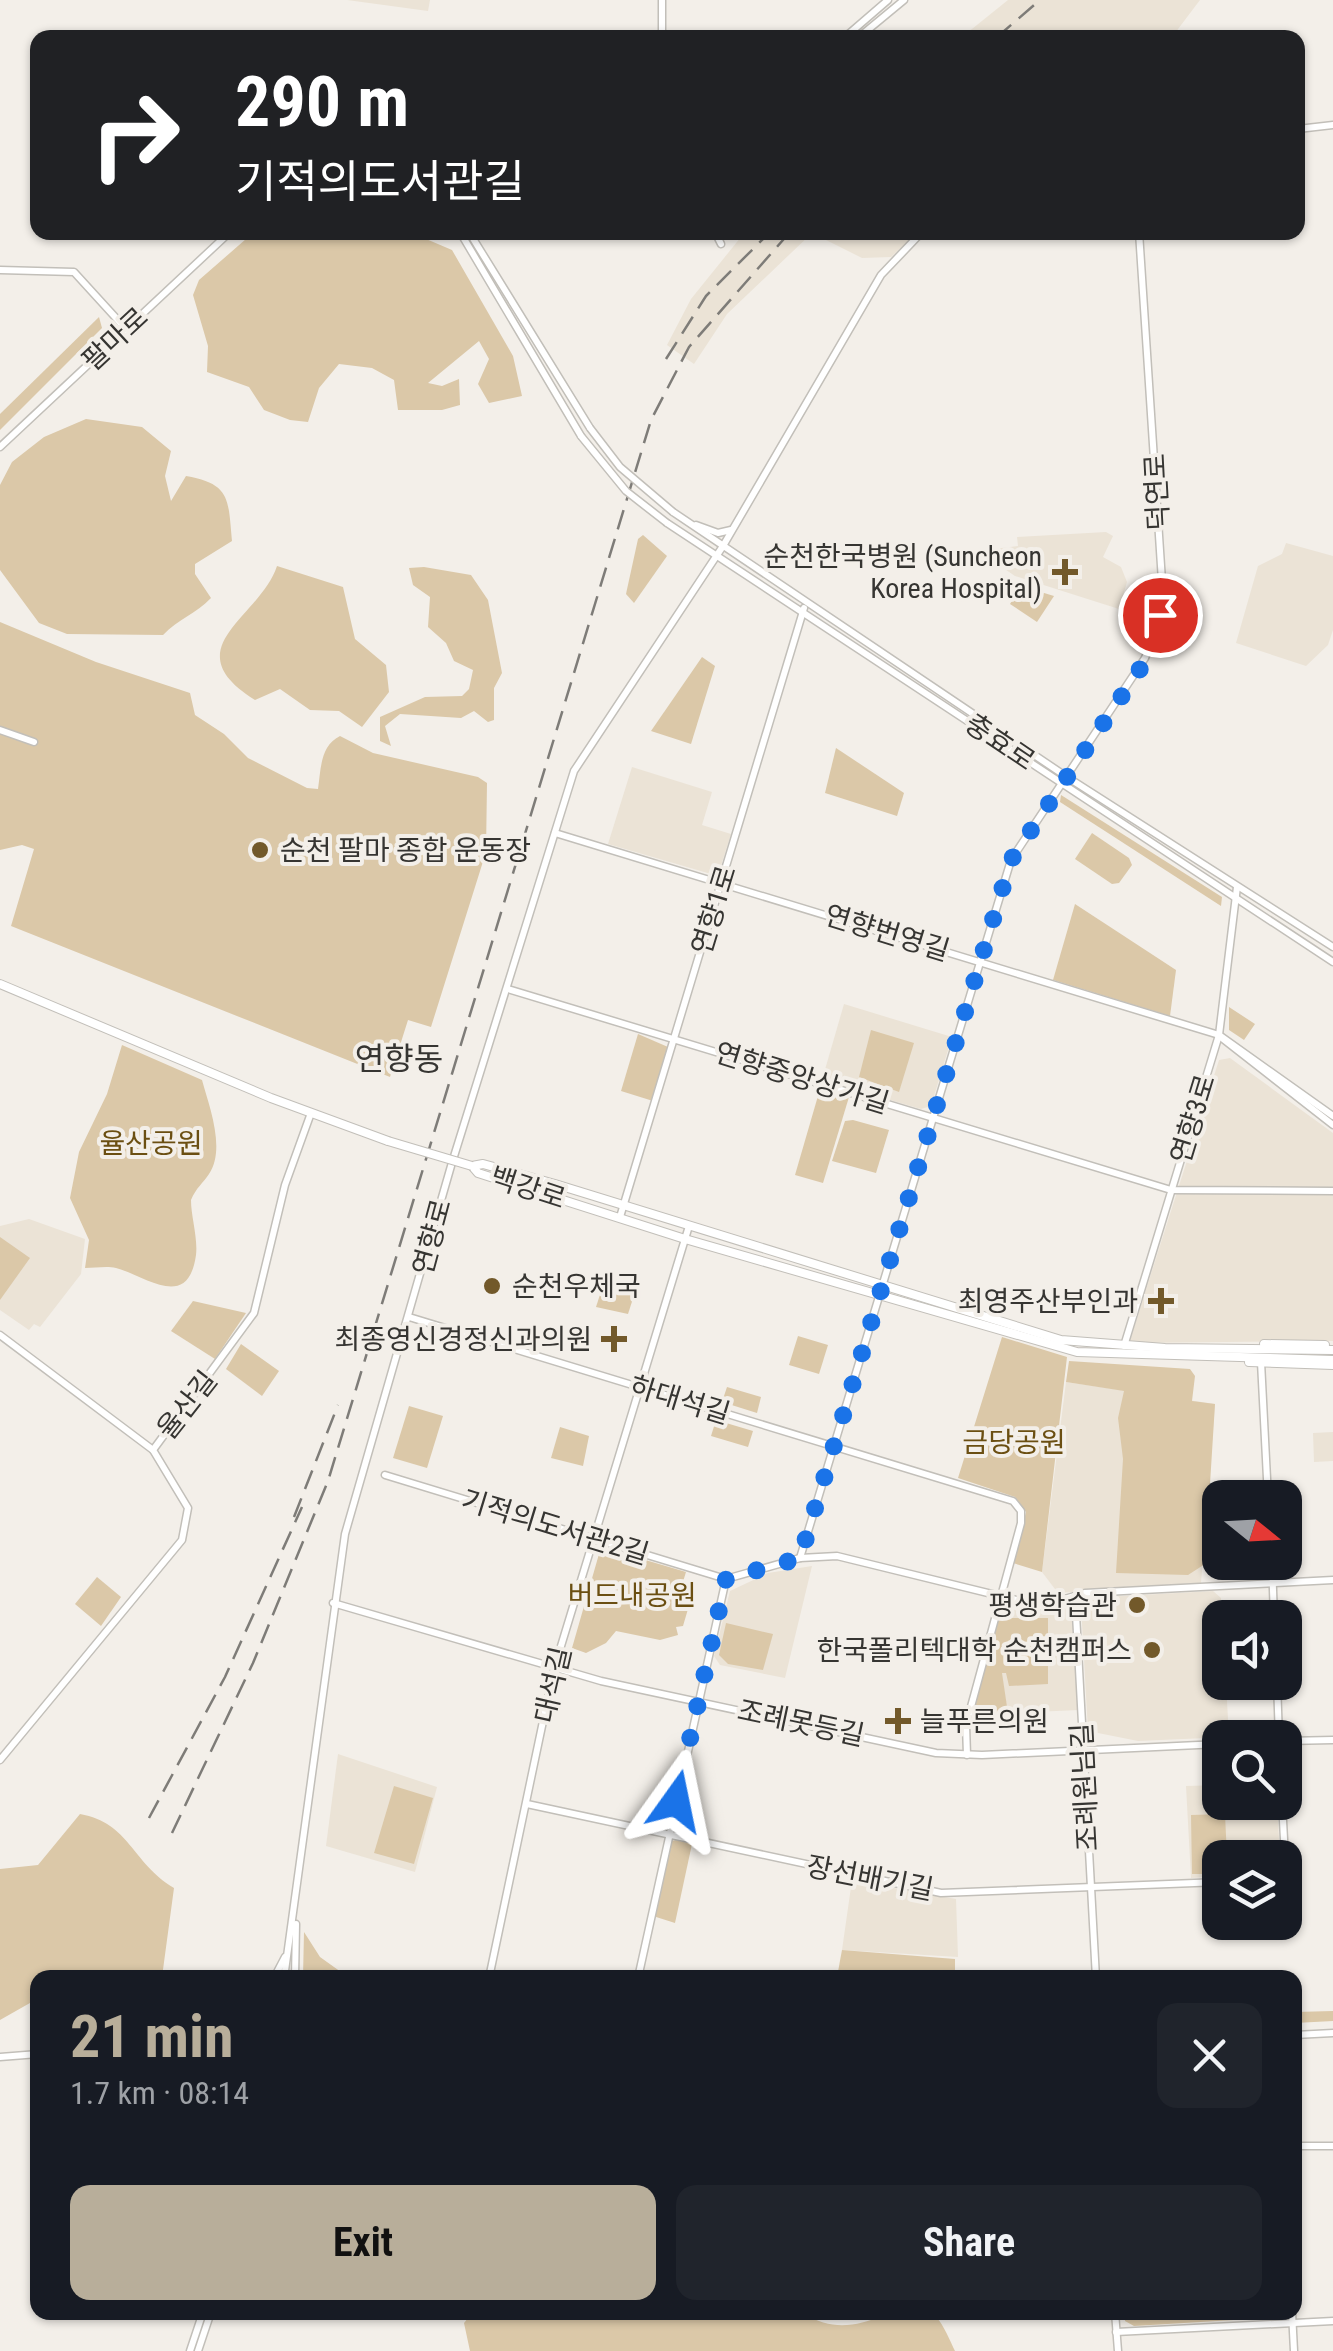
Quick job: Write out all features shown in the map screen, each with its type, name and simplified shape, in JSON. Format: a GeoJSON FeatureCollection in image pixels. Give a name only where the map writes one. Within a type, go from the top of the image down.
{"type":"FeatureCollection","features":[{"type":"Feature","properties":{"kind":"main road"},"geometry":{"type":"LineString","coordinates":[[0,984],[311,1113],[472,1166]]}},
{"type":"Feature","properties":{"kind":"main road","name":"백강로"},"geometry":{"type":"LineString","coordinates":[[472,1166],[483,1164],[624,1206],[1076,1352],[1333,1347]]}},
{"type":"Feature","properties":{"kind":"main road","name":"백강로"},"geometry":{"type":"LineString","coordinates":[[472,1166],[478,1172],[684,1238],[1062,1340],[1165,1352],[1333,1363]]}},
{"type":"Feature","properties":{"kind":"main road"},"geometry":{"type":"LineString","coordinates":[[1165,1352],[1178,1360],[1333,1363]]}},
{"type":"Feature","properties":{"kind":"street"},"geometry":{"type":"LineString","coordinates":[[662,0],[662,30]]}},
{"type":"Feature","properties":{"kind":"street"},"geometry":{"type":"LineString","coordinates":[[853,30],[888,0]]}},
{"type":"Feature","properties":{"kind":"street"},"geometry":{"type":"LineString","coordinates":[[868,30],[904,0]]}},
{"type":"Feature","properties":{"kind":"street"},"geometry":{"type":"LineString","coordinates":[[1305,129],[1333,124]]}},
{"type":"Feature","properties":{"kind":"street","name":"팔마로"},"geometry":{"type":"LineString","coordinates":[[0,447],[221,240]]}},
{"type":"Feature","properties":{"kind":"street","name":"충효로"},"geometry":{"type":"LineString","coordinates":[[462,240],[582,436],[626,491],[667,523],[805,606]]}},
{"type":"Feature","properties":{"kind":"street","name":"충효로"},"geometry":{"type":"LineString","coordinates":[[474,240],[590,428],[634,481],[805,606],[1333,962]]}},
{"type":"Feature","properties":{"kind":"street"},"geometry":{"type":"LineString","coordinates":[[719,240],[721,244]]}},
{"type":"Feature","properties":{"kind":"street","name":"연향로"},"geometry":{"type":"LineString","coordinates":[[285,1970],[345,1534],[582,752],[723,546],[881,275],[914,240]]}},
{"type":"Feature","properties":{"kind":"street","name":"덕연로"},"geometry":{"type":"LineString","coordinates":[[800,1558],[1011,860],[1140,669],[1160,615],[1162,581],[1140,240]]}},
{"type":"Feature","properties":{"kind":"street"},"geometry":{"type":"LineString","coordinates":[[0,270],[74,272],[126,329]]}},
{"type":"Feature","properties":{"kind":"street"},"geometry":{"type":"LineString","coordinates":[[690,524],[718,533],[732,530]]}},
{"type":"Feature","properties":{"kind":"street","name":"연향1로"},"geometry":{"type":"LineString","coordinates":[[620,1217],[805,606]]}},
{"type":"Feature","properties":{"kind":"street"},"geometry":{"type":"LineString","coordinates":[[0,730],[34,742]]}},
{"type":"Feature","properties":{"kind":"street","name":"충효로"},"geometry":{"type":"LineString","coordinates":[[1064,780],[1333,948]]}},
{"type":"Feature","properties":{"kind":"street","name":"연향번영길"},"geometry":{"type":"LineString","coordinates":[[555,834],[1219,1035],[1333,1125]]}},
{"type":"Feature","properties":{"kind":"street","name":"연향3로"},"geometry":{"type":"LineString","coordinates":[[1124,1346],[1219,1035],[1238,887]]}},
{"type":"Feature","properties":{"kind":"street","name":"연향중앙상가길"},"geometry":{"type":"LineString","coordinates":[[508,989],[1172,1190],[1333,1191]]}},
{"type":"Feature","properties":{"kind":"street"},"geometry":{"type":"LineString","coordinates":[[1212,1057],[1233,1046],[1221,1021]]}},
{"type":"Feature","properties":{"kind":"street","name":"연향번영길"},"geometry":{"type":"LineString","coordinates":[[1233,1046],[1333,1116]]}},
{"type":"Feature","properties":{"kind":"street","name":"율산길"},"geometry":{"type":"LineString","coordinates":[[0,1760],[182,1540],[188,1508],[153,1450],[254,1313],[285,1185],[311,1113]]}},
{"type":"Feature","properties":{"kind":"street","name":"대석길"},"geometry":{"type":"LineString","coordinates":[[492,1970],[554,1669],[688,1226]]}},
{"type":"Feature","properties":{"kind":"street","name":"하대석길"},"geometry":{"type":"LineString","coordinates":[[409,1317],[1013,1501],[1021,1512],[999,1598]]}},
{"type":"Feature","properties":{"kind":"street"},"geometry":{"type":"LineString","coordinates":[[0,1335],[153,1450]]}},
{"type":"Feature","properties":{"kind":"street"},"geometry":{"type":"LineString","coordinates":[[1261,1362],[1267,1480]]}},
{"type":"Feature","properties":{"kind":"street","name":"기적의도서관2길"},"geometry":{"type":"LineString","coordinates":[[385,1475],[726,1579]]}},
{"type":"Feature","properties":{"kind":"street"},"geometry":{"type":"LineString","coordinates":[[640,1970],[726,1579],[800,1558],[844,1557],[1041,1606],[1075,1596],[1333,1580]]}},
{"type":"Feature","properties":{"kind":"street"},"geometry":{"type":"LineString","coordinates":[[1273,1580],[1273,1600]]}},
{"type":"Feature","properties":{"kind":"street","name":"조례원님길"},"geometry":{"type":"LineString","coordinates":[[1075,1596],[1096,1970]]}},
{"type":"Feature","properties":{"kind":"street"},"geometry":{"type":"LineString","coordinates":[[967,1755],[966,1726],[999,1598]]}},
{"type":"Feature","properties":{"kind":"street","name":"조례못등길"},"geometry":{"type":"LineString","coordinates":[[333,1603],[554,1669],[936,1752],[967,1755],[1202,1745]]}},
{"type":"Feature","properties":{"kind":"street"},"geometry":{"type":"LineString","coordinates":[[1302,1740],[1333,1740]]}},
{"type":"Feature","properties":{"kind":"street","name":"장선배기길"},"geometry":{"type":"LineString","coordinates":[[527,1804],[941,1893],[1202,1883]]}},
{"type":"Feature","properties":{"kind":"street"},"geometry":{"type":"LineString","coordinates":[[294,1915],[295,1970]]}},
{"type":"Feature","properties":{"kind":"street"},"geometry":{"type":"LineString","coordinates":[[278,1970],[288,1952]]}},
{"type":"Feature","properties":{"kind":"street"},"geometry":{"type":"LineString","coordinates":[[1302,2035],[1333,2034]]}},
{"type":"Feature","properties":{"kind":"street"},"geometry":{"type":"LineString","coordinates":[[0,2060],[30,2055]]}},
{"type":"Feature","properties":{"kind":"street"},"geometry":{"type":"LineString","coordinates":[[1302,2146],[1333,2146]]}},
{"type":"Feature","properties":{"kind":"street"},"geometry":{"type":"LineString","coordinates":[[190,2351],[200,2320]]}},
{"type":"Feature","properties":{"kind":"street"},"geometry":{"type":"LineString","coordinates":[[198,2351],[208,2320]]}},
{"type":"Feature","properties":{"kind":"street"},"geometry":{"type":"LineString","coordinates":[[1115,2320],[1118,2351]]}},
{"type":"Feature","properties":{"kind":"street"},"geometry":{"type":"LineString","coordinates":[[1116,2332],[1333,2321]]}},
{"type":"Feature","properties":{"kind":"street"},"geometry":{"type":"LineString","coordinates":[[1292,2323],[1294,2351]]}},
{"type":"Feature","properties":{"kind":"shaded area"},"geometry":{"type":"Polygon","coordinates":[[[347,0],[430,0],[428,11],[347,0]]]}},
{"type":"Feature","properties":{"kind":"shaded area"},"geometry":{"type":"Polygon","coordinates":[[[1008,0],[1200,0],[1177,30],[971,30],[1008,0]]]}},
{"type":"Feature","properties":{"kind":"shaded area"},"geometry":{"type":"Polygon","coordinates":[[[739,240],[805,240],[727,314],[694,364],[667,345],[691,299],[739,240]]]}},
{"type":"Feature","properties":{"kind":"shaded area"},"geometry":{"type":"Polygon","coordinates":[[[826,240],[909,240],[891,257],[862,258],[826,240]]]}},
{"type":"Feature","properties":{"kind":"shaded area","name":"순천한국병원 (Suncheon Korea Hospital)"},"geometry":{"type":"Polygon","coordinates":[[[1106,532],[1113,536],[1103,557],[1121,567],[1127,582],[1119,609],[1015,576],[978,551],[1018,546],[1017,537],[1106,532]]]}},
{"type":"Feature","properties":{"kind":"shaded area"},"geometry":{"type":"Polygon","coordinates":[[[1286,543],[1333,556],[1333,630],[1328,645],[1306,666],[1236,643],[1258,566],[1282,554],[1286,543]]]}},
{"type":"Feature","properties":{"kind":"shaded area"},"geometry":{"type":"Polygon","coordinates":[[[632,767],[712,792],[702,825],[731,834],[719,872],[711,874],[608,844],[632,767]]]}},
{"type":"Feature","properties":{"kind":"shaded area"},"geometry":{"type":"Polygon","coordinates":[[[844,1004],[952,1037],[931,1106],[921,1109],[822,1080],[844,1004]]]}},
{"type":"Feature","properties":{"kind":"shaded area"},"geometry":{"type":"Polygon","coordinates":[[[1230,1058],[1333,1133],[1333,1341],[1129,1343],[1219,1060],[1230,1058]]]}},
{"type":"Feature","properties":{"kind":"shaded area"},"geometry":{"type":"Polygon","coordinates":[[[29,1219],[85,1239],[81,1274],[40,1327],[34,1324],[29,1330],[0,1310],[0,1226],[29,1219]]]}},
{"type":"Feature","properties":{"kind":"shaded area"},"geometry":{"type":"Polygon","coordinates":[[[1066,1382],[1215,1404],[1209,1480],[1202,1480],[1201,1583],[1058,1593],[1042,1572],[1066,1382]]]}},
{"type":"Feature","properties":{"kind":"shaded area"},"geometry":{"type":"Polygon","coordinates":[[[1333,1432],[1333,1461],[1314,1462],[1313,1433],[1333,1432]]]}},
{"type":"Feature","properties":{"kind":"shaded area"},"geometry":{"type":"Polygon","coordinates":[[[812,1566],[785,1678],[720,1665],[714,1656],[730,1591],[768,1573],[812,1566]]]}},
{"type":"Feature","properties":{"kind":"shaded area","name":"한국폴리텍대학 순천캠퍼스"},"geometry":{"type":"Polygon","coordinates":[[[1213,1591],[1221,1600],[1202,1600],[1202,1700],[1227,1700],[1228,1720],[1202,1720],[1202,1738],[1138,1741],[1088,1731],[1081,1606],[1087,1598],[1213,1591]]]}},
{"type":"Feature","properties":{"kind":"shaded area"},"geometry":{"type":"Polygon","coordinates":[[[1003,1604],[1042,1611],[1073,1604],[1079,1710],[1008,1713],[994,1631],[1003,1604]]]}},
{"type":"Feature","properties":{"kind":"shaded area"},"geometry":{"type":"Polygon","coordinates":[[[338,1754],[437,1787],[415,1872],[326,1846],[338,1754]]]}},
{"type":"Feature","properties":{"kind":"shaded area"},"geometry":{"type":"Polygon","coordinates":[[[1186,1786],[1202,1786],[1202,1820],[1278,1820],[1279,1840],[1202,1840],[1202,1877],[1191,1878],[1186,1786]]]}},
{"type":"Feature","properties":{"kind":"shaded area"},"geometry":{"type":"Polygon","coordinates":[[[860,1882],[956,1899],[958,1957],[842,1950],[851,1887],[860,1882]]]}},
{"type":"Feature","properties":{"kind":"green space"},"geometry":{"type":"Polygon","coordinates":[[[245,240],[428,240],[452,250],[513,356],[522,396],[489,403],[478,384],[489,359],[479,341],[428,383],[442,386],[459,379],[460,405],[442,410],[398,410],[394,380],[372,368],[339,364],[319,388],[308,422],[290,420],[264,410],[249,387],[207,372],[208,346],[193,295],[199,280],[245,240]]]}},
{"type":"Feature","properties":{"kind":"green space"},"geometry":{"type":"Polygon","coordinates":[[[99,317],[102,328],[0,430],[0,414],[99,317]]]}},
{"type":"Feature","properties":{"kind":"green space"},"geometry":{"type":"Polygon","coordinates":[[[86,419],[142,427],[171,451],[165,476],[171,501],[186,476],[212,484],[228,504],[232,541],[195,564],[195,574],[211,598],[163,635],[67,634],[39,623],[0,570],[0,485],[12,462],[44,437],[86,419]]]}},
{"type":"Feature","properties":{"kind":"green space"},"geometry":{"type":"Polygon","coordinates":[[[643,535],[667,556],[634,603],[626,594],[638,539],[643,535]]]}},
{"type":"Feature","properties":{"kind":"green space"},"geometry":{"type":"Polygon","coordinates":[[[277,566],[343,587],[355,639],[386,665],[389,692],[362,727],[339,711],[310,710],[280,689],[255,700],[231,681],[221,664],[221,648],[228,633],[268,585],[277,566]]]}},
{"type":"Feature","properties":{"kind":"green space"},"geometry":{"type":"Polygon","coordinates":[[[409,568],[471,575],[488,600],[502,673],[494,688],[494,720],[488,722],[474,711],[461,718],[400,714],[385,726],[391,746],[380,741],[380,717],[425,697],[462,696],[469,689],[473,670],[454,661],[446,643],[428,627],[430,597],[413,585],[409,568]]]}},
{"type":"Feature","properties":{"kind":"green space"},"geometry":{"type":"Polygon","coordinates":[[[1021,586],[1054,596],[1037,622],[1010,604],[1021,586]]]}},
{"type":"Feature","properties":{"kind":"green space","name":"순천 팔마 종합 운동장"},"geometry":{"type":"Polygon","coordinates":[[[0,622],[96,662],[190,693],[195,715],[224,734],[248,758],[307,788],[318,789],[325,752],[340,736],[373,753],[478,777],[487,783],[486,852],[431,1027],[408,1020],[390,1077],[11,926],[34,849],[22,845],[0,850],[0,622]]]}},
{"type":"Feature","properties":{"kind":"green space"},"geometry":{"type":"Polygon","coordinates":[[[702,657],[715,666],[691,744],[651,731],[702,657]]]}},
{"type":"Feature","properties":{"kind":"green space"},"geometry":{"type":"Polygon","coordinates":[[[836,748],[904,793],[897,816],[825,793],[836,748]]]}},
{"type":"Feature","properties":{"kind":"green space"},"geometry":{"type":"Polygon","coordinates":[[[1061,795],[1222,897],[1221,906],[1060,802],[1061,795]]]}},
{"type":"Feature","properties":{"kind":"green space"},"geometry":{"type":"Polygon","coordinates":[[[1092,833],[1129,858],[1132,865],[1119,883],[1112,884],[1075,859],[1092,833]]]}},
{"type":"Feature","properties":{"kind":"green space"},"geometry":{"type":"Polygon","coordinates":[[[1075,904],[1176,970],[1170,1016],[1053,980],[1075,904]]]}},
{"type":"Feature","properties":{"kind":"green space"},"geometry":{"type":"Polygon","coordinates":[[[1229,1007],[1255,1024],[1244,1040],[1229,1030],[1229,1007]]]}},
{"type":"Feature","properties":{"kind":"green space"},"geometry":{"type":"Polygon","coordinates":[[[871,1030],[914,1043],[899,1092],[859,1077],[871,1030]]]}},
{"type":"Feature","properties":{"kind":"green space"},"geometry":{"type":"Polygon","coordinates":[[[638,1034],[668,1047],[653,1101],[621,1091],[638,1034]]]}},
{"type":"Feature","properties":{"kind":"green space","name":"율산공원"},"geometry":{"type":"Polygon","coordinates":[[[122,1045],[202,1080],[212,1115],[214,1164],[191,1200],[196,1255],[191,1272],[175,1286],[164,1286],[116,1268],[85,1268],[89,1240],[70,1198],[79,1152],[107,1094],[122,1045]]]}},
{"type":"Feature","properties":{"kind":"green space"},"geometry":{"type":"Polygon","coordinates":[[[820,1089],[849,1097],[823,1183],[795,1175],[820,1089]]]}},
{"type":"Feature","properties":{"kind":"green space"},"geometry":{"type":"Polygon","coordinates":[[[845,1121],[889,1130],[876,1173],[832,1161],[845,1121]]]}},
{"type":"Feature","properties":{"kind":"green space"},"geometry":{"type":"Polygon","coordinates":[[[0,1237],[30,1258],[0,1300],[0,1237]]]}},
{"type":"Feature","properties":{"kind":"green space"},"geometry":{"type":"Polygon","coordinates":[[[606,1276],[637,1286],[628,1314],[596,1307],[606,1276]]]}},
{"type":"Feature","properties":{"kind":"green space"},"geometry":{"type":"Polygon","coordinates":[[[193,1301],[246,1313],[215,1359],[171,1331],[193,1301]]]}},
{"type":"Feature","properties":{"kind":"green space"},"geometry":{"type":"Polygon","coordinates":[[[798,1336],[828,1345],[819,1374],[789,1365],[798,1336]]]}},
{"type":"Feature","properties":{"kind":"green space","name":"금당공원"},"geometry":{"type":"Polygon","coordinates":[[[1002,1337],[1067,1357],[1042,1572],[1013,1563],[1026,1512],[1015,1497],[958,1478],[1002,1337]]]}},
{"type":"Feature","properties":{"kind":"green space"},"geometry":{"type":"Polygon","coordinates":[[[241,1344],[279,1371],[262,1396],[226,1369],[241,1344]]]}},
{"type":"Feature","properties":{"kind":"green space"},"geometry":{"type":"Polygon","coordinates":[[[1069,1361],[1190,1369],[1195,1376],[1192,1401],[1215,1404],[1210,1480],[1202,1480],[1202,1566],[1188,1575],[1116,1573],[1123,1459],[1118,1418],[1124,1391],[1066,1382],[1069,1361]]]}},
{"type":"Feature","properties":{"kind":"green space"},"geometry":{"type":"Polygon","coordinates":[[[727,1387],[761,1397],[757,1413],[722,1402],[727,1387]]]}},
{"type":"Feature","properties":{"kind":"green space"},"geometry":{"type":"Polygon","coordinates":[[[409,1406],[443,1416],[427,1468],[393,1458],[409,1406]]]}},
{"type":"Feature","properties":{"kind":"green space"},"geometry":{"type":"Polygon","coordinates":[[[716,1420],[753,1431],[748,1447],[711,1436],[716,1420]]]}},
{"type":"Feature","properties":{"kind":"green space"},"geometry":{"type":"Polygon","coordinates":[[[560,1427],[589,1436],[583,1466],[551,1458],[560,1427]]]}},
{"type":"Feature","properties":{"kind":"green space","name":"버드내공원"},"geometry":{"type":"Polygon","coordinates":[[[608,1549],[686,1572],[677,1601],[688,1609],[683,1626],[676,1627],[678,1635],[660,1640],[616,1631],[606,1643],[586,1653],[572,1648],[599,1554],[608,1549]]]}},
{"type":"Feature","properties":{"kind":"green space"},"geometry":{"type":"Polygon","coordinates":[[[97,1577],[121,1597],[101,1626],[75,1604],[97,1577]]]}},
{"type":"Feature","properties":{"kind":"green space"},"geometry":{"type":"Polygon","coordinates":[[[998,1618],[1048,1618],[1048,1684],[1009,1686],[1006,1673],[1002,1673],[1008,1713],[976,1715],[973,1713],[998,1618]]]}},
{"type":"Feature","properties":{"kind":"green space"},"geometry":{"type":"Polygon","coordinates":[[[726,1623],[773,1634],[763,1670],[728,1664],[719,1655],[726,1623]]]}},
{"type":"Feature","properties":{"kind":"green space"},"geometry":{"type":"Polygon","coordinates":[[[394,1786],[433,1798],[414,1864],[374,1853],[394,1786]]]}},
{"type":"Feature","properties":{"kind":"green space"},"geometry":{"type":"Polygon","coordinates":[[[80,1814],[110,1826],[148,1867],[174,1888],[163,1970],[30,1970],[30,2003],[0,2020],[0,1869],[38,1865],[80,1814]]]}},
{"type":"Feature","properties":{"kind":"green space"},"geometry":{"type":"Polygon","coordinates":[[[1191,1815],[1202,1815],[1202,1820],[1225,1820],[1226,1840],[1202,1840],[1202,1874],[1192,1874],[1191,1815]]]}},
{"type":"Feature","properties":{"kind":"green space"},"geometry":{"type":"Polygon","coordinates":[[[671,1841],[692,1844],[675,1923],[653,1916],[671,1841]]]}},
{"type":"Feature","properties":{"kind":"green space"},"geometry":{"type":"Polygon","coordinates":[[[304,1932],[320,1957],[338,1970],[303,1970],[304,1932]]]}},
{"type":"Feature","properties":{"kind":"green space"},"geometry":{"type":"Polygon","coordinates":[[[842,1950],[955,1959],[955,1970],[838,1970],[842,1950]]]}},
{"type":"Feature","properties":{"kind":"green space"},"geometry":{"type":"Polygon","coordinates":[[[1333,2011],[1333,2021],[1302,2023],[1302,2012],[1333,2011]]]}},
{"type":"Feature","properties":{"kind":"green space"},"geometry":{"type":"Polygon","coordinates":[[[818,2320],[844,2325],[871,2320],[939,2320],[955,2351],[470,2351],[464,2323],[818,2320]]]}},
{"type":"Feature","properties":{"kind":"green space"},"geometry":{"type":"Polygon","coordinates":[[[1125,2320],[1234,2320],[1134,2326],[1125,2320]]]}},
{"type":"Feature","properties":{"kind":"railway"},"geometry":{"type":"LineString","coordinates":[[1005,30],[1040,0]]}},
{"type":"Feature","properties":{"kind":"railway"},"geometry":{"type":"LineString","coordinates":[[666,359],[706,296],[762,240]]}},
{"type":"Feature","properties":{"kind":"railway"},"geometry":{"type":"LineString","coordinates":[[172,1833],[253,1663],[328,1481],[651,420],[689,347],[783,240]]}},
{"type":"Feature","properties":{"kind":"railway"},"geometry":{"type":"LineString","coordinates":[[294,1517],[338,1405]]}},
{"type":"Feature","properties":{"kind":"railway"},"geometry":{"type":"LineString","coordinates":[[149,1818],[225,1677],[302,1507]]}},
{"type":"Feature","properties":{"kind":"place","name":"순천한국병원 (Suncheon Korea Hospital)"},"geometry":{"type":"Point","coordinates":[1065,572]}},
{"type":"Feature","properties":{"kind":"place","name":"순천 팔마 종합 운동장"},"geometry":{"type":"Point","coordinates":[260,850]}},
{"type":"Feature","properties":{"kind":"place","name":"순천우체국"},"geometry":{"type":"Point","coordinates":[492,1286]}},
{"type":"Feature","properties":{"kind":"place","name":"최영주산부인과"},"geometry":{"type":"Point","coordinates":[1161,1301]}},
{"type":"Feature","properties":{"kind":"place","name":"최종영신경정신과의원"},"geometry":{"type":"Point","coordinates":[614,1339]}},
{"type":"Feature","properties":{"kind":"place","name":"평생학습관"},"geometry":{"type":"Point","coordinates":[1137,1605]}},
{"type":"Feature","properties":{"kind":"place","name":"한국폴리텍대학 순천캠퍼스"},"geometry":{"type":"Point","coordinates":[1152,1650]}},
{"type":"Feature","properties":{"kind":"place","name":"늘푸른의원"},"geometry":{"type":"Point","coordinates":[898,1721]}},
{"type":"Feature","properties":{"kind":"district","name":"연향동"},"geometry":{"type":"Point","coordinates":[399,1059]}},
{"type":"Feature","properties":{"kind":"route"},"geometry":{"type":"LineString","coordinates":[[676,1801],[726,1579],[800,1558],[1011,860],[1140,669],[1160,615]]}}]}
